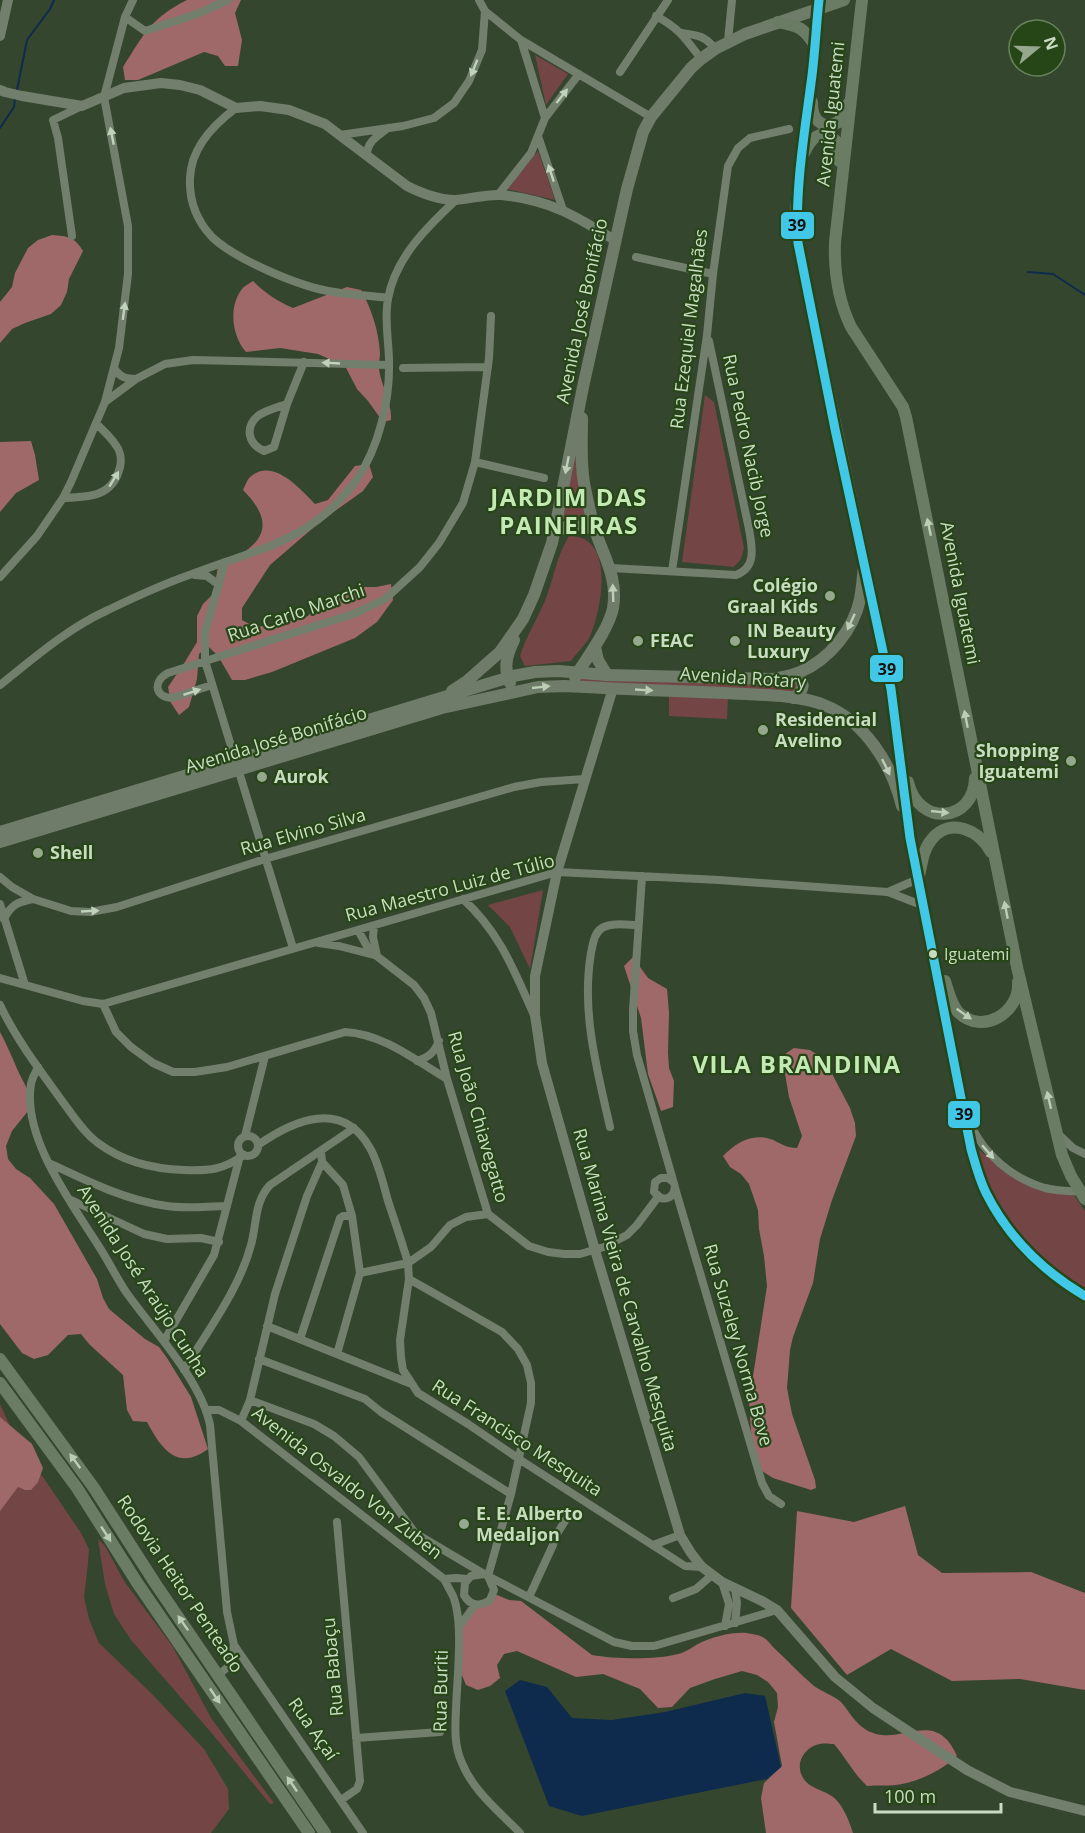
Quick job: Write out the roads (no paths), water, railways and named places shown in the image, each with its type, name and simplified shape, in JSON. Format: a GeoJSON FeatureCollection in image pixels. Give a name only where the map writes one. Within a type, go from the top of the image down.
{"type":"FeatureCollection","features":[{"type":"Feature","properties":{"kind":"main road","name":"Avenida José Bonifácio"},"geometry":{"type":"LineString","coordinates":[[435,701],[467,681],[500,652],[522,619],[534,595],[554,533],[583,387],[636,156],[643,132],[651,117],[700,59],[728,41],[819,4],[844,0]]}},
{"type":"Feature","properties":{"kind":"main road","name":"Avenida Iguatemi"},"geometry":{"type":"LineString","coordinates":[[862,0],[834,258],[838,288],[851,327],[898,399],[906,417],[1017,967],[1062,1155],[1085,1199]]}},
{"type":"Feature","properties":{"kind":"main road","name":"Avenida Iguatemi"},"geometry":{"type":"LineString","coordinates":[[819,4],[796,212],[798,243],[891,689],[910,838],[971,1149],[986,1192],[1010,1231],[1041,1265],[1085,1296]]}},
{"type":"Feature","properties":{"kind":"main road"},"geometry":{"type":"LineString","coordinates":[[778,22],[804,29],[815,46]]}},
{"type":"Feature","properties":{"kind":"main road"},"geometry":{"type":"LineString","coordinates":[[812,80],[813,115],[823,125],[832,126],[838,122],[851,95]]}},
{"type":"Feature","properties":{"kind":"main road"},"geometry":{"type":"LineString","coordinates":[[801,158],[811,140],[818,136],[830,136],[838,146],[841,186]]}},
{"type":"Feature","properties":{"kind":"main road"},"geometry":{"type":"LineString","coordinates":[[565,686],[595,648],[612,611],[614,595],[611,568],[595,530],[584,485],[583,387]]}},
{"type":"Feature","properties":{"kind":"main road"},"geometry":{"type":"LineString","coordinates":[[554,533],[573,524],[581,524],[595,530]]}},
{"type":"Feature","properties":{"kind":"main road","name":"Avenida Rotary"},"geometry":{"type":"LineString","coordinates":[[607,675],[773,679],[807,669],[824,657],[850,625],[860,601],[864,565]]}},
{"type":"Feature","properties":{"kind":"main road"},"geometry":{"type":"LineString","coordinates":[[516,691],[508,678],[506,664],[508,653],[522,619]]}},
{"type":"Feature","properties":{"kind":"main road"},"geometry":{"type":"LineString","coordinates":[[595,648],[598,660],[607,675]]}},
{"type":"Feature","properties":{"kind":"main road","name":"Avenida José Bonifácio"},"geometry":{"type":"LineString","coordinates":[[0,842],[508,678],[535,672],[607,675]]}},
{"type":"Feature","properties":{"kind":"main road"},"geometry":{"type":"LineString","coordinates":[[793,699],[803,689],[800,677],[794,674]]}},
{"type":"Feature","properties":{"kind":"main road","name":"Avenida José Bonifácio"},"geometry":{"type":"LineString","coordinates":[[0,832],[442,708],[538,687],[565,686]]}},
{"type":"Feature","properties":{"kind":"main road","name":"Avenida Rotary"},"geometry":{"type":"LineString","coordinates":[[565,686],[743,694],[812,701],[825,705],[842,714],[866,734],[884,760],[899,795],[910,838]]}},
{"type":"Feature","properties":{"kind":"main road"},"geometry":{"type":"LineString","coordinates":[[891,689],[909,785],[914,799],[922,807],[934,812],[951,813],[965,805],[973,795],[975,786],[974,758]]}},
{"type":"Feature","properties":{"kind":"main road"},"geometry":{"type":"LineString","coordinates":[[918,879],[925,849],[932,838],[948,830],[959,828],[977,834],[987,844],[997,864]]}},
{"type":"Feature","properties":{"kind":"main road"},"geometry":{"type":"LineString","coordinates":[[932,944],[940,957],[954,1006],[960,1013],[975,1020],[986,1021],[996,1018],[1006,1013],[1014,1004],[1019,991],[1017,967]]}},
{"type":"Feature","properties":{"kind":"main road","name":"Rodovia Heitor Penteado"},"geometry":{"type":"LineString","coordinates":[[0,1359],[94,1488],[155,1583],[325,1833]]}},
{"type":"Feature","properties":{"kind":"main road","name":"Rodovia Heitor Penteado"},"geometry":{"type":"LineString","coordinates":[[0,1383],[77,1488],[161,1618],[309,1833]]}},
{"type":"Feature","properties":{"kind":"street"},"geometry":{"type":"LineString","coordinates":[[0,36],[8,0]]}},
{"type":"Feature","properties":{"kind":"street"},"geometry":{"type":"LineString","coordinates":[[0,577],[37,536],[63,498],[105,402],[119,348],[128,274],[128,226],[104,97],[124,17],[133,0]]}},
{"type":"Feature","properties":{"kind":"street"},"geometry":{"type":"LineString","coordinates":[[124,17],[145,31],[197,14],[228,0]]}},
{"type":"Feature","properties":{"kind":"street"},"geometry":{"type":"LineString","coordinates":[[479,0],[485,11],[521,40],[651,117]]}},
{"type":"Feature","properties":{"kind":"street"},"geometry":{"type":"LineString","coordinates":[[620,72],[668,0]]}},
{"type":"Feature","properties":{"kind":"street"},"geometry":{"type":"LineString","coordinates":[[728,41],[732,0]]}},
{"type":"Feature","properties":{"kind":"street"},"geometry":{"type":"LineString","coordinates":[[340,135],[403,126],[434,118],[454,103],[469,81],[482,50],[485,11]]}},
{"type":"Feature","properties":{"kind":"street"},"geometry":{"type":"LineString","coordinates":[[656,16],[682,33],[700,59]]}},
{"type":"Feature","properties":{"kind":"street"},"geometry":{"type":"LineString","coordinates":[[484,26],[499,22]]}},
{"type":"Feature","properties":{"kind":"street"},"geometry":{"type":"LineString","coordinates":[[682,33],[699,35],[709,41],[715,49]]}},
{"type":"Feature","properties":{"kind":"street"},"geometry":{"type":"LineString","coordinates":[[521,40],[545,118]]}},
{"type":"Feature","properties":{"kind":"street"},"geometry":{"type":"LineString","coordinates":[[498,195],[531,153],[545,118],[579,74]]}},
{"type":"Feature","properties":{"kind":"street"},"geometry":{"type":"LineString","coordinates":[[72,236],[58,138],[53,120],[124,88],[161,82],[200,90],[236,108]]}},
{"type":"Feature","properties":{"kind":"street"},"geometry":{"type":"LineString","coordinates":[[2,91],[82,106]]}},
{"type":"Feature","properties":{"kind":"street"},"geometry":{"type":"LineString","coordinates":[[388,298],[327,291],[287,278],[246,260],[212,237],[196,215],[189,192],[190,168],[198,148],[218,121],[236,108],[260,106],[289,110],[325,124],[407,186],[422,194],[456,200],[498,195],[544,203],[563,210],[616,241]]}},
{"type":"Feature","properties":{"kind":"street"},"geometry":{"type":"LineString","coordinates":[[367,156],[367,150],[372,142],[388,128]]}},
{"type":"Feature","properties":{"kind":"street","name":"Rua Ezequiel Magalhães"},"geometry":{"type":"LineString","coordinates":[[672,571],[707,335],[728,166],[738,148],[750,138],[789,129]]}},
{"type":"Feature","properties":{"kind":"street"},"geometry":{"type":"LineString","coordinates":[[538,136],[563,210]]}},
{"type":"Feature","properties":{"kind":"street"},"geometry":{"type":"LineString","coordinates":[[0,685],[45,649],[105,611],[189,575],[279,542],[304,531],[327,514],[358,478],[373,452],[383,419],[389,365],[386,319],[388,298],[396,273],[406,254],[424,230],[456,200]]}},
{"type":"Feature","properties":{"kind":"street"},"geometry":{"type":"LineString","coordinates":[[636,257],[713,274]]}},
{"type":"Feature","properties":{"kind":"street","name":"Rua Carlo Marchi"},"geometry":{"type":"LineString","coordinates":[[212,685],[172,698],[166,698],[160,694],[157,688],[161,677],[331,622],[385,599],[420,567],[439,543],[463,503],[475,462],[488,367],[491,316]]}},
{"type":"Feature","properties":{"kind":"street","name":"Rua Pedro Nacib Jorge"},"geometry":{"type":"LineString","coordinates":[[611,568],[736,575],[743,573],[750,566],[753,550],[707,335]]}},
{"type":"Feature","properties":{"kind":"street"},"geometry":{"type":"LineString","coordinates":[[105,402],[136,379],[165,364],[193,360],[389,365]]}},
{"type":"Feature","properties":{"kind":"street"},"geometry":{"type":"LineString","coordinates":[[287,404],[260,415],[253,422],[249,432],[251,442],[257,448],[264,451],[274,447],[287,404],[304,362]]}},
{"type":"Feature","properties":{"kind":"street"},"geometry":{"type":"LineString","coordinates":[[403,368],[488,367]]}},
{"type":"Feature","properties":{"kind":"street"},"geometry":{"type":"LineString","coordinates":[[114,368],[126,380],[136,379]]}},
{"type":"Feature","properties":{"kind":"street"},"geometry":{"type":"LineString","coordinates":[[63,498],[86,497],[100,493],[112,486],[119,473],[122,461],[117,446],[96,423]]}},
{"type":"Feature","properties":{"kind":"street"},"geometry":{"type":"LineString","coordinates":[[475,462],[544,478]]}},
{"type":"Feature","properties":{"kind":"street"},"geometry":{"type":"LineString","coordinates":[[225,562],[205,632],[205,661],[292,948]]}},
{"type":"Feature","properties":{"kind":"street"},"geometry":{"type":"LineString","coordinates":[[210,567],[219,570],[221,574]]}},
{"type":"Feature","properties":{"kind":"street"},"geometry":{"type":"LineString","coordinates":[[189,575],[207,576],[219,585]]}},
{"type":"Feature","properties":{"kind":"street","name":"Rua Marina Vieira de Carvalho Mesquita"},"geometry":{"type":"LineString","coordinates":[[613,688],[557,872],[535,976],[535,1015],[542,1063],[680,1535],[690,1553],[702,1567]]}},
{"type":"Feature","properties":{"kind":"street","name":"Rua Elvino Silva"},"geometry":{"type":"LineString","coordinates":[[0,877],[33,899],[71,911],[90,912],[117,907],[266,859],[514,787],[541,782],[585,779]]}},
{"type":"Feature","properties":{"kind":"street","name":"Rua Maestro Luiz de Túlio"},"geometry":{"type":"LineString","coordinates":[[103,1004],[557,872],[888,892]]}},
{"type":"Feature","properties":{"kind":"street","name":"Rua Suzeley Norma Bove"},"geometry":{"type":"LineString","coordinates":[[642,876],[633,1011],[637,1055],[762,1484],[770,1496],[781,1504]]}},
{"type":"Feature","properties":{"kind":"street"},"geometry":{"type":"LineString","coordinates":[[888,892],[918,879]]}},
{"type":"Feature","properties":{"kind":"street"},"geometry":{"type":"LineString","coordinates":[[888,892],[924,906]]}},
{"type":"Feature","properties":{"kind":"street"},"geometry":{"type":"LineString","coordinates":[[4,919],[9,908],[14,904],[33,899]]}},
{"type":"Feature","properties":{"kind":"street","name":"Rua Marina Vieira de Carvalho Mesquita"},"geometry":{"type":"LineString","coordinates":[[463,899],[499,940],[535,1015]]}},
{"type":"Feature","properties":{"kind":"street"},"geometry":{"type":"LineString","coordinates":[[0,904],[25,985]]}},
{"type":"Feature","properties":{"kind":"street"},"geometry":{"type":"LineString","coordinates":[[610,1127],[591,1043],[587,999],[588,970],[596,933],[600,928],[619,924],[638,925]]}},
{"type":"Feature","properties":{"kind":"street"},"geometry":{"type":"LineString","coordinates":[[313,943],[339,946],[378,956],[373,937],[374,926]]}},
{"type":"Feature","properties":{"kind":"street","name":"Rua João Chiavegatto"},"geometry":{"type":"LineString","coordinates":[[358,930],[369,950],[414,985],[424,998],[431,1013],[447,1079],[488,1214],[529,1246],[548,1252],[580,1254],[613,1243],[627,1234],[637,1225],[658,1197]]}},
{"type":"Feature","properties":{"kind":"street"},"geometry":{"type":"LineString","coordinates":[[516,975],[523,978],[535,976]]}},
{"type":"Feature","properties":{"kind":"street"},"geometry":{"type":"LineString","coordinates":[[0,978],[83,1001],[103,1004],[116,1032],[130,1047],[153,1063],[173,1072],[195,1072],[227,1067],[345,1032],[361,1033],[382,1040],[447,1079]]}},
{"type":"Feature","properties":{"kind":"street"},"geometry":{"type":"LineString","coordinates":[[0,1005],[11,1027],[86,1133],[111,1151],[147,1166],[206,1170],[221,1168],[242,1155],[255,1154],[256,1141],[251,1111]]}},
{"type":"Feature","properties":{"kind":"street"},"geometry":{"type":"LineString","coordinates":[[417,1062],[434,1052],[439,1041]]}},
{"type":"Feature","properties":{"kind":"street"},"geometry":{"type":"LineString","coordinates":[[164,1341],[207,1269],[219,1242],[242,1155],[239,1143],[245,1136],[265,1056]]}},
{"type":"Feature","properties":{"kind":"street","name":"Avenida José Araújo Cunha"},"geometry":{"type":"LineString","coordinates":[[38,1067],[32,1083],[32,1116],[49,1163],[125,1290],[184,1370],[207,1410]]}},
{"type":"Feature","properties":{"kind":"street"},"geometry":{"type":"LineString","coordinates":[[962,1100],[975,1135],[997,1162],[1016,1176],[1047,1188],[1085,1192]]}},
{"type":"Feature","properties":{"kind":"street"},"geometry":{"type":"LineString","coordinates":[[256,1141],[310,1119],[336,1120],[354,1128]]}},
{"type":"Feature","properties":{"kind":"street"},"geometry":{"type":"LineString","coordinates":[[184,1370],[236,1285],[252,1244],[258,1204],[262,1193],[270,1185],[354,1128]]}},
{"type":"Feature","properties":{"kind":"street","name":"Rua Francisco Mesquita"},"geometry":{"type":"LineString","coordinates":[[354,1128],[363,1137],[377,1163],[408,1263],[409,1280],[400,1340],[403,1370],[409,1383],[418,1393],[686,1566],[702,1567],[717,1579],[762,1600],[777,1610],[836,1677],[873,1708],[926,1744],[1010,1792],[1085,1811]]}},
{"type":"Feature","properties":{"kind":"street"},"geometry":{"type":"LineString","coordinates":[[1056,1131],[1073,1148],[1085,1154]]}},
{"type":"Feature","properties":{"kind":"street"},"geometry":{"type":"LineString","coordinates":[[245,1136],[256,1141]]}},
{"type":"Feature","properties":{"kind":"street"},"geometry":{"type":"LineString","coordinates":[[241,1421],[250,1400],[275,1294],[306,1196],[322,1162],[321,1151]]}},
{"type":"Feature","properties":{"kind":"street"},"geometry":{"type":"LineString","coordinates":[[322,1162],[343,1185],[352,1216],[360,1273],[337,1354]]}},
{"type":"Feature","properties":{"kind":"street"},"geometry":{"type":"LineString","coordinates":[[49,1163],[102,1188],[136,1199],[168,1206],[227,1206]]}},
{"type":"Feature","properties":{"kind":"street"},"geometry":{"type":"LineString","coordinates":[[664,1177],[674,1185],[673,1194],[668,1198],[658,1197],[653,1188],[657,1179],[664,1177]]}},
{"type":"Feature","properties":{"kind":"street"},"geometry":{"type":"LineString","coordinates":[[69,1199],[144,1234],[167,1239],[201,1238],[219,1242]]}},
{"type":"Feature","properties":{"kind":"street"},"geometry":{"type":"LineString","coordinates":[[360,1273],[408,1263],[431,1247],[450,1225],[466,1217],[488,1214]]}},
{"type":"Feature","properties":{"kind":"street"},"geometry":{"type":"LineString","coordinates":[[300,1339],[340,1218],[352,1216]]}},
{"type":"Feature","properties":{"kind":"street"},"geometry":{"type":"LineString","coordinates":[[409,1280],[502,1332],[518,1349],[527,1365],[531,1383],[531,1403],[511,1494],[486,1575]]}},
{"type":"Feature","properties":{"kind":"street"},"geometry":{"type":"LineString","coordinates":[[267,1326],[409,1383]]}},
{"type":"Feature","properties":{"kind":"street"},"geometry":{"type":"LineString","coordinates":[[259,1359],[365,1399],[381,1412],[511,1494]]}},
{"type":"Feature","properties":{"kind":"street"},"geometry":{"type":"LineString","coordinates":[[250,1400],[314,1424],[334,1436],[359,1457],[415,1533],[486,1575],[614,1642],[632,1646],[654,1646],[777,1610]]}},
{"type":"Feature","properties":{"kind":"street"},"geometry":{"type":"LineString","coordinates":[[207,1410],[227,1612],[234,1645],[228,1667],[218,1675]]}},
{"type":"Feature","properties":{"kind":"street","name":"Avenida Osvaldo Von Zuben"},"geometry":{"type":"LineString","coordinates":[[207,1410],[219,1410],[241,1421],[444,1579],[467,1579]]}},
{"type":"Feature","properties":{"kind":"street"},"geometry":{"type":"LineString","coordinates":[[529,1597],[554,1545],[555,1537],[570,1513]]}},
{"type":"Feature","properties":{"kind":"street","name":"Rua Babaçu"},"geometry":{"type":"LineString","coordinates":[[337,1522],[360,1781],[357,1789],[341,1800]]}},
{"type":"Feature","properties":{"kind":"street"},"geometry":{"type":"LineString","coordinates":[[653,1545],[680,1535]]}},
{"type":"Feature","properties":{"kind":"street"},"geometry":{"type":"LineString","coordinates":[[475,1575],[486,1575],[493,1585],[492,1595],[486,1603],[476,1605],[468,1601],[463,1587],[467,1579],[475,1575]]}},
{"type":"Feature","properties":{"kind":"street"},"geometry":{"type":"LineString","coordinates":[[444,1579],[453,1597],[459,1627]]}},
{"type":"Feature","properties":{"kind":"street"},"geometry":{"type":"LineString","coordinates":[[673,1598],[717,1579],[729,1604],[725,1626]]}},
{"type":"Feature","properties":{"kind":"street"},"geometry":{"type":"LineString","coordinates":[[492,1595],[510,1588]]}},
{"type":"Feature","properties":{"kind":"street"},"geometry":{"type":"LineString","coordinates":[[735,1589],[737,1603],[735,1623]]}},
{"type":"Feature","properties":{"kind":"street"},"geometry":{"type":"LineString","coordinates":[[456,1607],[459,1598],[464,1595]]}},
{"type":"Feature","properties":{"kind":"street","name":"Rua Buriti"},"geometry":{"type":"LineString","coordinates":[[476,1605],[459,1627],[455,1730],[457,1749],[462,1765],[470,1778],[486,1799],[520,1833]]}},
{"type":"Feature","properties":{"kind":"street","name":"Rua Açaí"},"geometry":{"type":"LineString","coordinates":[[234,1645],[363,1833]]}},
{"type":"Feature","properties":{"kind":"street"},"geometry":{"type":"LineString","coordinates":[[356,1738],[440,1732]]}},
{"type":"Feature","properties":{"kind":"water"},"geometry":{"type":"Polygon","coordinates":[[[520,1680],[547,1687],[572,1718],[612,1720],[665,1712],[745,1693],[765,1696],[781,1767],[767,1779],[582,1816],[549,1806],[505,1691],[520,1680]]]}},
{"type":"Feature","properties":{"kind":"waterway"},"geometry":{"type":"LineString","coordinates":[[17,90],[27,40],[54,0]]}},
{"type":"Feature","properties":{"kind":"waterway"},"geometry":{"type":"LineString","coordinates":[[0,128],[14,107],[15,99]]}},
{"type":"Feature","properties":{"kind":"waterway"},"geometry":{"type":"LineString","coordinates":[[1028,272],[1053,274],[1085,295]]}},
{"type":"Feature","properties":{"kind":"place","name":"Colégio Graal Kids"},"geometry":{"type":"Point","coordinates":[830,596]}},
{"type":"Feature","properties":{"kind":"place","name":"FEAC"},"geometry":{"type":"Point","coordinates":[638,641]}},
{"type":"Feature","properties":{"kind":"place","name":"IN Beauty Luxury"},"geometry":{"type":"Point","coordinates":[735,641]}},
{"type":"Feature","properties":{"kind":"place","name":"Residencial Avelino"},"geometry":{"type":"Point","coordinates":[763,730]}},
{"type":"Feature","properties":{"kind":"place","name":"Shopping Iguatemi"},"geometry":{"type":"Point","coordinates":[1071,761]}},
{"type":"Feature","properties":{"kind":"place","name":"Aurok"},"geometry":{"type":"Point","coordinates":[262,777]}},
{"type":"Feature","properties":{"kind":"place","name":"Shell"},"geometry":{"type":"Point","coordinates":[38,853]}},
{"type":"Feature","properties":{"kind":"place","name":"Iguatemi"},"geometry":{"type":"Point","coordinates":[933,954]}},
{"type":"Feature","properties":{"kind":"place","name":"E. E. Alberto Medaljon"},"geometry":{"type":"Point","coordinates":[464,1524]}},
{"type":"Feature","properties":{"kind":"district","name":"JARDIM DAS PAINEIRAS"},"geometry":{"type":"Point","coordinates":[569,512]}},
{"type":"Feature","properties":{"kind":"district","name":"VILA BRANDINA"},"geometry":{"type":"Point","coordinates":[797,1065]}}]}
